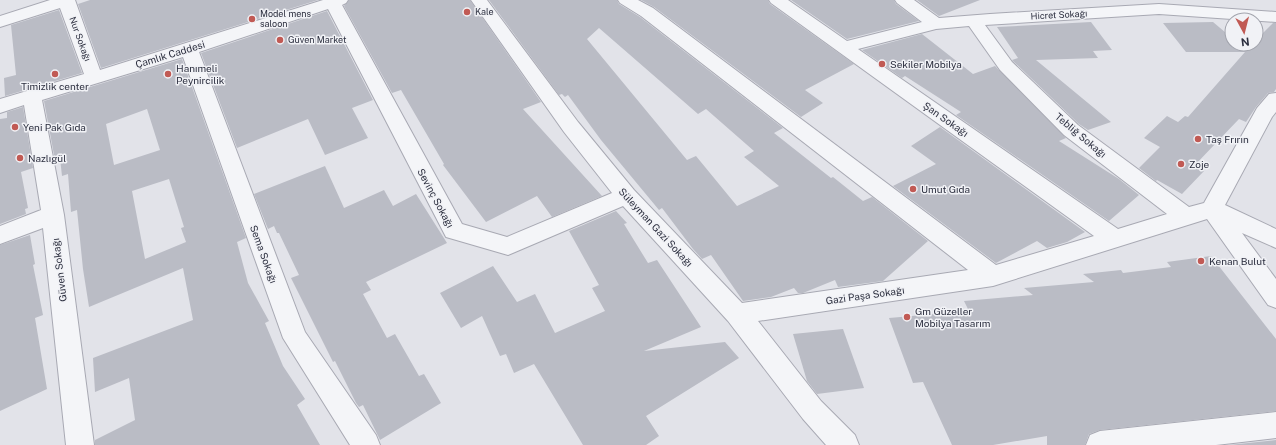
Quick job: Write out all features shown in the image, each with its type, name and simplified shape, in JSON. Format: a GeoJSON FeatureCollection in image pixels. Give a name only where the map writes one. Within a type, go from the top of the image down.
{"type":"FeatureCollection","features":[{"type":"Feature","properties":{"kind":"street"},"geometry":{"type":"LineString","coordinates":[[0,22],[66,0]]}},
{"type":"Feature","properties":{"kind":"street","name":"Nur Sokağı"},"geometry":{"type":"LineString","coordinates":[[66,0],[94,77]]}},
{"type":"Feature","properties":{"kind":"street","name":"Süleyman Gazi Sokağı"},"geometry":{"type":"LineString","coordinates":[[479,0],[571,127],[626,196],[737,314],[812,410],[845,445]]}},
{"type":"Feature","properties":{"kind":"street"},"geometry":{"type":"LineString","coordinates":[[626,0],[647,12],[994,276]]}},
{"type":"Feature","properties":{"kind":"street","name":"Şan Sokağı"},"geometry":{"type":"LineString","coordinates":[[777,0],[1115,239]]}},
{"type":"Feature","properties":{"kind":"street"},"geometry":{"type":"LineString","coordinates":[[903,0],[936,24]]}},
{"type":"Feature","properties":{"kind":"street"},"geometry":{"type":"LineString","coordinates":[[1143,0],[1159,9]]}},
{"type":"Feature","properties":{"kind":"street","name":"Sevinç Sokağı"},"geometry":{"type":"LineString","coordinates":[[336,2],[454,231],[508,246],[626,196]]}},
{"type":"Feature","properties":{"kind":"street","name":"Çamlık Caddesi"},"geometry":{"type":"LineString","coordinates":[[0,106],[189,49],[336,2]]}},
{"type":"Feature","properties":{"kind":"street","name":"Hicret Sokağı"},"geometry":{"type":"LineString","coordinates":[[844,47],[936,24],[974,21],[1159,9],[1276,16]]}},
{"type":"Feature","properties":{"kind":"street","name":"Tebliğ Sokağı"},"geometry":{"type":"LineString","coordinates":[[974,21],[1006,66],[1071,130],[1186,218]]}},
{"type":"Feature","properties":{"kind":"street","name":"Sema Sokağı"},"geometry":{"type":"LineString","coordinates":[[189,49],[295,338],[366,445]]}},
{"type":"Feature","properties":{"kind":"street","name":"Güven Sokağı"},"geometry":{"type":"LineString","coordinates":[[32,97],[53,215],[80,445]]}},
{"type":"Feature","properties":{"kind":"street"},"geometry":{"type":"LineString","coordinates":[[1212,209],[1272,111]]}},
{"type":"Feature","properties":{"kind":"street"},"geometry":{"type":"LineString","coordinates":[[1212,209],[1276,239]]}},
{"type":"Feature","properties":{"kind":"street"},"geometry":{"type":"LineString","coordinates":[[1212,209],[1276,298]]}},
{"type":"Feature","properties":{"kind":"street","name":"Gazi Paşa Sokağı"},"geometry":{"type":"LineString","coordinates":[[737,314],[994,276],[1212,209]]}},
{"type":"Feature","properties":{"kind":"street"},"geometry":{"type":"LineString","coordinates":[[0,235],[53,215]]}},
{"type":"Feature","properties":{"kind":"street"},"geometry":{"type":"LineString","coordinates":[[1100,445],[1276,425]]}},
{"type":"Feature","properties":{"kind":"building"},"geometry":{"type":"Polygon","coordinates":[[[90,0],[318,0],[101,68],[78,4],[90,0]]]}},
{"type":"Feature","properties":{"kind":"building"},"geometry":{"type":"Polygon","coordinates":[[[349,0],[470,0],[541,102],[523,109],[602,196],[552,217],[537,196],[486,222],[443,165],[444,164],[401,90],[392,93],[344,6],[349,0]]]}},
{"type":"Feature","properties":{"kind":"building"},"geometry":{"type":"Polygon","coordinates":[[[489,0],[617,0],[619,4],[640,17],[783,128],[774,133],[831,178],[833,177],[863,201],[872,197],[928,241],[883,281],[838,287],[835,280],[803,293],[798,293],[794,288],[771,297],[743,301],[711,255],[702,259],[662,208],[659,210],[601,140],[568,95],[565,97],[562,94],[559,95],[489,0]],[[599,28],[587,39],[687,160],[696,156],[737,206],[779,186],[744,157],[754,151],[706,109],[698,114],[599,28]]]}},
{"type":"Feature","properties":{"kind":"building"},"geometry":{"type":"Polygon","coordinates":[[[641,0],[768,0],[770,4],[854,64],[805,90],[823,103],[801,117],[654,7],[641,0]]]}},
{"type":"Feature","properties":{"kind":"building"},"geometry":{"type":"Polygon","coordinates":[[[791,0],[894,0],[896,4],[919,21],[847,39],[791,0]]]}},
{"type":"Feature","properties":{"kind":"building"},"geometry":{"type":"Polygon","coordinates":[[[917,0],[980,0],[939,16],[917,0]]]}},
{"type":"Feature","properties":{"kind":"building"},"geometry":{"type":"Polygon","coordinates":[[[59,10],[82,73],[5,96],[4,78],[16,75],[11,25],[59,10]]]}},
{"type":"Feature","properties":{"kind":"building"},"geometry":{"type":"Polygon","coordinates":[[[327,11],[373,100],[352,108],[368,138],[325,155],[308,119],[237,148],[201,53],[327,11]]]}},
{"type":"Feature","properties":{"kind":"building"},"geometry":{"type":"Polygon","coordinates":[[[1091,22],[1112,50],[1093,51],[1098,58],[1036,60],[1111,122],[1088,130],[1079,124],[1012,60],[1018,58],[997,27],[1091,22]]]}},
{"type":"Feature","properties":{"kind":"building"},"geometry":{"type":"Polygon","coordinates":[[[1213,22],[1224,31],[1224,52],[1186,52],[1163,23],[1213,22]]]}},
{"type":"Feature","properties":{"kind":"building"},"geometry":{"type":"Polygon","coordinates":[[[1273,23],[1276,23],[1276,89],[1274,92],[1268,93],[1246,122],[1239,119],[1194,166],[1204,171],[1182,194],[1157,180],[1156,181],[1139,168],[1160,147],[1144,138],[1167,116],[1178,122],[1185,116],[1188,117],[1245,52],[1264,52],[1264,32],[1273,23]]]}},
{"type":"Feature","properties":{"kind":"building"},"geometry":{"type":"Polygon","coordinates":[[[922,34],[973,74],[995,66],[1066,138],[1059,141],[1119,179],[1139,195],[1109,221],[956,115],[961,112],[905,76],[902,78],[862,50],[922,34]]]}},
{"type":"Feature","properties":{"kind":"building"},"geometry":{"type":"Polygon","coordinates":[[[182,59],[246,238],[237,242],[248,283],[269,321],[265,323],[283,366],[305,399],[297,405],[320,445],[95,445],[95,440],[135,420],[129,378],[95,392],[93,358],[193,320],[183,268],[89,307],[83,269],[77,210],[71,212],[68,174],[62,176],[60,158],[55,160],[44,101],[182,59]],[[147,109],[106,124],[114,165],[160,150],[147,109]],[[169,179],[132,191],[145,259],[186,242],[181,228],[184,227],[169,179]]]}},
{"type":"Feature","properties":{"kind":"building"},"geometry":{"type":"Polygon","coordinates":[[[23,107],[33,168],[21,172],[28,208],[25,209],[26,214],[0,224],[0,119],[7,118],[7,112],[23,107]]]}},
{"type":"Feature","properties":{"kind":"building"},"geometry":{"type":"Polygon","coordinates":[[[940,127],[1085,232],[1067,242],[1047,248],[1037,241],[996,263],[893,186],[936,164],[911,146],[940,127]]]}},
{"type":"Feature","properties":{"kind":"building"},"geometry":{"type":"Polygon","coordinates":[[[325,166],[344,208],[384,190],[393,206],[416,194],[447,243],[366,282],[371,290],[363,294],[387,338],[395,334],[419,376],[424,374],[441,403],[380,440],[363,405],[359,407],[356,403],[335,361],[333,362],[291,278],[299,275],[279,233],[277,233],[274,226],[268,229],[254,194],[325,166]]]}},
{"type":"Feature","properties":{"kind":"building"},"geometry":{"type":"Polygon","coordinates":[[[616,211],[627,223],[624,224],[648,263],[657,260],[701,327],[644,351],[725,342],[739,358],[646,416],[659,436],[646,445],[583,445],[534,364],[514,373],[506,354],[500,356],[482,316],[461,328],[440,293],[493,266],[517,302],[535,294],[555,333],[605,311],[592,288],[599,285],[569,231],[616,211]]]}},
{"type":"Feature","properties":{"kind":"building"},"geometry":{"type":"Polygon","coordinates":[[[30,235],[35,264],[33,265],[43,315],[35,318],[47,389],[0,411],[0,245],[30,235]]]}},
{"type":"Feature","properties":{"kind":"building"},"geometry":{"type":"Polygon","coordinates":[[[1211,256],[1276,339],[1276,411],[1100,430],[1089,434],[1085,445],[1047,445],[1047,436],[993,445],[952,445],[923,382],[913,383],[889,318],[969,311],[964,301],[1033,295],[1024,288],[1094,282],[1083,274],[1121,270],[1123,273],[1171,267],[1167,262],[1211,256]]]}},
{"type":"Feature","properties":{"kind":"building"},"geometry":{"type":"Polygon","coordinates":[[[843,329],[864,388],[817,394],[807,381],[793,334],[843,329]]]}},
{"type":"Feature","properties":{"kind":"building"},"geometry":{"type":"Polygon","coordinates":[[[1276,440],[1276,445],[1229,445],[1276,440]]]}},
{"type":"Feature","properties":{"kind":"place","name":"Kale"},"geometry":{"type":"Point","coordinates":[467,12]}},
{"type":"Feature","properties":{"kind":"place","name":"Model mens saloon"},"geometry":{"type":"Point","coordinates":[252,19]}},
{"type":"Feature","properties":{"kind":"place","name":"Güven Market"},"geometry":{"type":"Point","coordinates":[280,40]}},
{"type":"Feature","properties":{"kind":"place","name":"Sekiler Mobilya"},"geometry":{"type":"Point","coordinates":[882,64]}},
{"type":"Feature","properties":{"kind":"place","name":"Timizlik center"},"geometry":{"type":"Point","coordinates":[55,74]}},
{"type":"Feature","properties":{"kind":"place","name":"Hanımeli Peynircilik"},"geometry":{"type":"Point","coordinates":[168,74]}},
{"type":"Feature","properties":{"kind":"place","name":"Yeni Pak Gıda"},"geometry":{"type":"Point","coordinates":[15,127]}},
{"type":"Feature","properties":{"kind":"place","name":"Taş Frırın"},"geometry":{"type":"Point","coordinates":[1198,139]}},
{"type":"Feature","properties":{"kind":"place","name":"Nazlıgül"},"geometry":{"type":"Point","coordinates":[20,158]}},
{"type":"Feature","properties":{"kind":"place","name":"Zoje"},"geometry":{"type":"Point","coordinates":[1181,164]}},
{"type":"Feature","properties":{"kind":"place","name":"Umut Gıda"},"geometry":{"type":"Point","coordinates":[913,189]}},
{"type":"Feature","properties":{"kind":"place","name":"Kenan Bulut"},"geometry":{"type":"Point","coordinates":[1201,261]}},
{"type":"Feature","properties":{"kind":"place","name":"Gm Güzeller Mobilya Tasarım"},"geometry":{"type":"Point","coordinates":[907,317]}}]}
